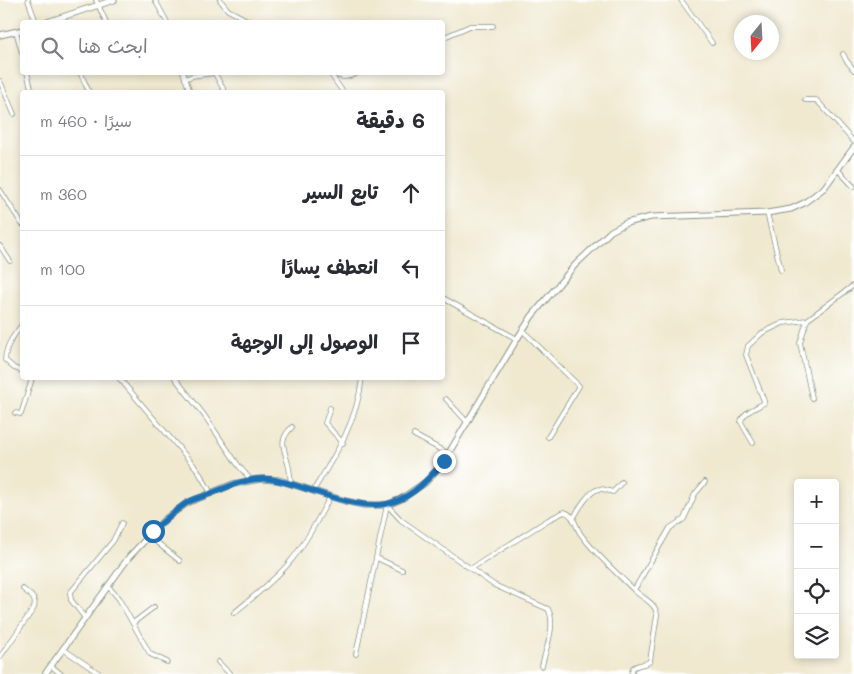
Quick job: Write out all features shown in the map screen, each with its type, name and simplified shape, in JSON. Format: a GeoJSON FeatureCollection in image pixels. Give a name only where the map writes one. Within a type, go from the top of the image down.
{"type":"FeatureCollection","features":[{"type":"Feature","properties":{"kind":"street"},"geometry":{"type":"LineString","coordinates":[[28,0],[35,20]]}},
{"type":"Feature","properties":{"kind":"street"},"geometry":{"type":"LineString","coordinates":[[96,0],[105,20]]}},
{"type":"Feature","properties":{"kind":"street"},"geometry":{"type":"LineString","coordinates":[[60,20],[114,0]]}},
{"type":"Feature","properties":{"kind":"street"},"geometry":{"type":"LineString","coordinates":[[155,0],[166,20]]}},
{"type":"Feature","properties":{"kind":"street"},"geometry":{"type":"LineString","coordinates":[[220,0],[228,10],[241,20]]}},
{"type":"Feature","properties":{"kind":"street"},"geometry":{"type":"LineString","coordinates":[[681,0],[712,43]]}},
{"type":"Feature","properties":{"kind":"street"},"geometry":{"type":"LineString","coordinates":[[445,37],[470,26],[493,26]]}},
{"type":"Feature","properties":{"kind":"street"},"geometry":{"type":"LineString","coordinates":[[0,35],[20,30]]}},
{"type":"Feature","properties":{"kind":"street"},"geometry":{"type":"LineString","coordinates":[[16,31],[20,46]]}},
{"type":"Feature","properties":{"kind":"street"},"geometry":{"type":"LineString","coordinates":[[843,54],[854,70]]}},
{"type":"Feature","properties":{"kind":"street"},"geometry":{"type":"LineString","coordinates":[[28,75],[32,90]]}},
{"type":"Feature","properties":{"kind":"street"},"geometry":{"type":"LineString","coordinates":[[81,75],[88,90]]}},
{"type":"Feature","properties":{"kind":"street"},"geometry":{"type":"LineString","coordinates":[[184,75],[189,90]]}},
{"type":"Feature","properties":{"kind":"street"},"geometry":{"type":"LineString","coordinates":[[185,79],[199,75]]}},
{"type":"Feature","properties":{"kind":"street"},"geometry":{"type":"LineString","coordinates":[[215,75],[225,90]]}},
{"type":"Feature","properties":{"kind":"street"},"geometry":{"type":"LineString","coordinates":[[332,75],[342,90]]}},
{"type":"Feature","properties":{"kind":"street"},"geometry":{"type":"LineString","coordinates":[[334,75],[337,77],[353,75]]}},
{"type":"Feature","properties":{"kind":"street"},"geometry":{"type":"LineString","coordinates":[[0,81],[14,114]]}},
{"type":"Feature","properties":{"kind":"street"},"geometry":{"type":"LineString","coordinates":[[805,100],[816,100],[854,142]]}},
{"type":"Feature","properties":{"kind":"street"},"geometry":{"type":"LineString","coordinates":[[45,674],[129,557],[165,519],[188,503],[233,484],[267,479],[364,505],[387,505],[401,499],[426,482],[449,454],[522,330],[575,264],[610,231],[626,223],[651,217],[767,213],[791,209],[804,203],[824,188],[854,147]]}},
{"type":"Feature","properties":{"kind":"street"},"geometry":{"type":"LineString","coordinates":[[838,170],[854,188]]}},
{"type":"Feature","properties":{"kind":"street"},"geometry":{"type":"LineString","coordinates":[[0,190],[20,221]]}},
{"type":"Feature","properties":{"kind":"street"},"geometry":{"type":"LineString","coordinates":[[767,213],[781,270]]}},
{"type":"Feature","properties":{"kind":"street"},"geometry":{"type":"LineString","coordinates":[[0,246],[10,261]]}},
{"type":"Feature","properties":{"kind":"street"},"geometry":{"type":"LineString","coordinates":[[753,443],[741,422],[742,418],[764,403],[764,401],[746,356],[746,350],[762,333],[782,323],[807,320],[854,285]]}},
{"type":"Feature","properties":{"kind":"street"},"geometry":{"type":"LineString","coordinates":[[445,300],[517,339]]}},
{"type":"Feature","properties":{"kind":"street"},"geometry":{"type":"LineString","coordinates":[[807,320],[800,343],[812,398]]}},
{"type":"Feature","properties":{"kind":"street"},"geometry":{"type":"LineString","coordinates":[[5,360],[6,349],[20,327]]}},
{"type":"Feature","properties":{"kind":"street"},"geometry":{"type":"LineString","coordinates":[[522,330],[579,386],[548,437]]}},
{"type":"Feature","properties":{"kind":"street"},"geometry":{"type":"LineString","coordinates":[[0,363],[5,360]]}},
{"type":"Feature","properties":{"kind":"street"},"geometry":{"type":"LineString","coordinates":[[5,360],[20,371]]}},
{"type":"Feature","properties":{"kind":"street"},"geometry":{"type":"LineString","coordinates":[[15,413],[20,414],[31,380]]}},
{"type":"Feature","properties":{"kind":"street"},"geometry":{"type":"LineString","coordinates":[[120,380],[197,469],[211,494]]}},
{"type":"Feature","properties":{"kind":"street"},"geometry":{"type":"LineString","coordinates":[[177,380],[204,415],[238,466],[251,480]]}},
{"type":"Feature","properties":{"kind":"street"},"geometry":{"type":"LineString","coordinates":[[314,491],[343,443],[356,411],[362,380]]}},
{"type":"Feature","properties":{"kind":"street"},"geometry":{"type":"LineString","coordinates":[[446,399],[468,423]]}},
{"type":"Feature","properties":{"kind":"street"},"geometry":{"type":"LineString","coordinates":[[330,408],[325,422],[343,443]]}},
{"type":"Feature","properties":{"kind":"street"},"geometry":{"type":"LineString","coordinates":[[291,484],[289,465],[282,447],[285,435],[292,427]]}},
{"type":"Feature","properties":{"kind":"street"},"geometry":{"type":"LineString","coordinates":[[414,435],[449,454]]}},
{"type":"Feature","properties":{"kind":"street"},"geometry":{"type":"LineString","coordinates":[[573,519],[584,501],[594,491],[603,488],[613,492],[622,482]]}},
{"type":"Feature","properties":{"kind":"street"},"geometry":{"type":"LineString","coordinates":[[634,590],[670,528],[684,519],[695,494],[704,482]]}},
{"type":"Feature","properties":{"kind":"street"},"geometry":{"type":"LineString","coordinates":[[234,613],[261,591],[289,562],[313,529],[330,497]]}},
{"type":"Feature","properties":{"kind":"street"},"geometry":{"type":"LineString","coordinates":[[356,654],[387,505]]}},
{"type":"Feature","properties":{"kind":"street"},"geometry":{"type":"LineString","coordinates":[[387,505],[401,520],[494,585],[548,609],[551,614],[550,632],[542,666]]}},
{"type":"Feature","properties":{"kind":"street"},"geometry":{"type":"LineString","coordinates":[[472,568],[559,514],[568,513],[590,545],[634,590],[654,605],[657,610],[650,661],[633,668],[631,674]]}},
{"type":"Feature","properties":{"kind":"street"},"geometry":{"type":"LineString","coordinates":[[85,618],[71,600],[70,593],[113,541],[122,523]]}},
{"type":"Feature","properties":{"kind":"street"},"geometry":{"type":"LineString","coordinates":[[148,536],[180,561]]}},
{"type":"Feature","properties":{"kind":"street"},"geometry":{"type":"LineString","coordinates":[[376,558],[402,570]]}},
{"type":"Feature","properties":{"kind":"street"},"geometry":{"type":"LineString","coordinates":[[108,586],[120,599],[150,654],[167,662]]}},
{"type":"Feature","properties":{"kind":"street"},"geometry":{"type":"LineString","coordinates":[[0,656],[34,608],[36,602],[23,589]]}},
{"type":"Feature","properties":{"kind":"street"},"geometry":{"type":"LineString","coordinates":[[133,623],[154,607]]}},
{"type":"Feature","properties":{"kind":"street"},"geometry":{"type":"LineString","coordinates":[[63,649],[100,674]]}},
{"type":"Feature","properties":{"kind":"street"},"geometry":{"type":"LineString","coordinates":[[218,662],[230,674]]}},
{"type":"Feature","properties":{"kind":"street"},"geometry":{"type":"LineString","coordinates":[[51,666],[61,674]]}},
{"type":"Feature","properties":{"kind":"route"},"geometry":{"type":"LineString","coordinates":[[153,531],[165,519],[188,503],[233,484],[251,480],[279,480],[356,504],[371,506],[387,505],[414,492],[434,474],[444,461]]}}]}
